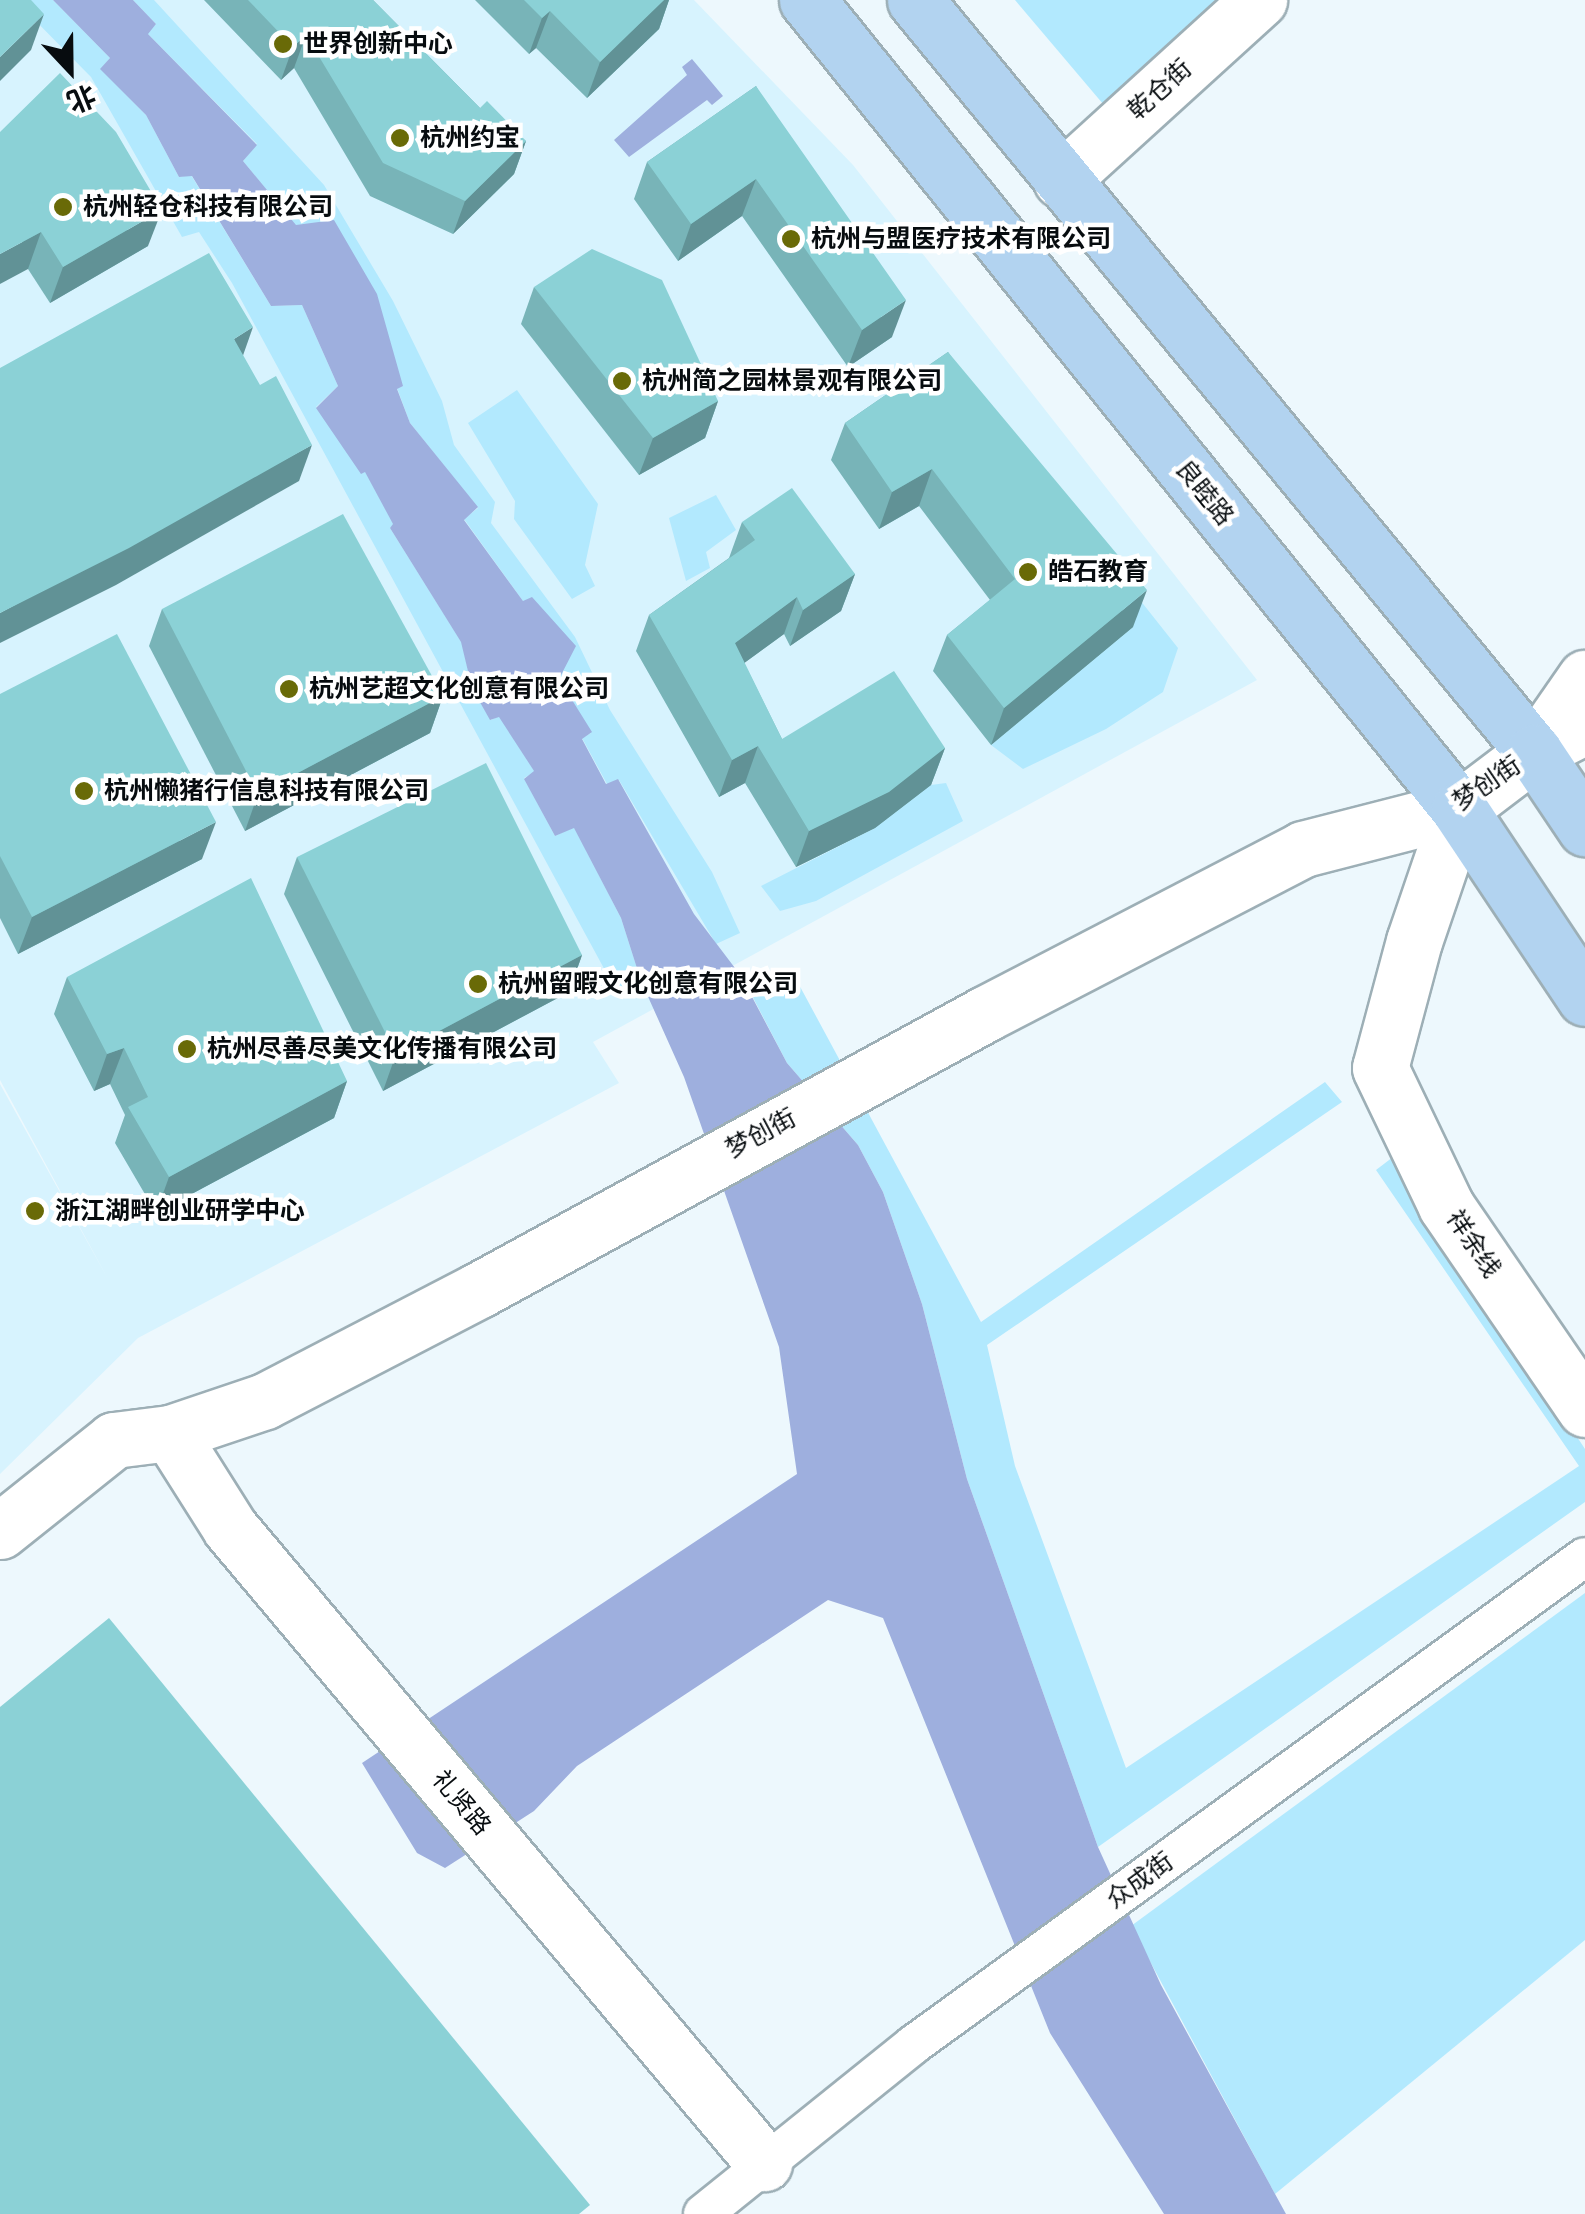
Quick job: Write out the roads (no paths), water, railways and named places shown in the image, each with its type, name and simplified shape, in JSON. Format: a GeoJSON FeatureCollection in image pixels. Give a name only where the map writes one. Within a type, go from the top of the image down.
{"type":"FeatureCollection","features":[{"type":"Feature","properties":{"kind":"main road","name":"良睦路"},"geometry":{"type":"LineString","coordinates":[[806,0],[1459,808],[1585,998]]}},
{"type":"Feature","properties":{"kind":"main road"},"geometry":{"type":"LineString","coordinates":[[915,0],[1534,752],[1585,828]]}},
{"type":"Feature","properties":{"kind":"street","name":"乾仓街"},"geometry":{"type":"LineString","coordinates":[[1061,180],[1259,0]]}},
{"type":"Feature","properties":{"kind":"street"},"geometry":{"type":"LineString","coordinates":[[1534,752],[1585,678]]}},
{"type":"Feature","properties":{"kind":"street"},"geometry":{"type":"LineString","coordinates":[[1534,752],[1585,726]]}},
{"type":"Feature","properties":{"kind":"street","name":"梦创街"},"geometry":{"type":"LineString","coordinates":[[0,1531],[114,1440],[170,1434],[265,1401],[479,1290],[860,1081],[1304,849],[1459,808],[1534,752]]}},
{"type":"Feature","properties":{"kind":"street","name":"祥余线"},"geometry":{"type":"LineString","coordinates":[[1459,808],[1414,940],[1380,1068],[1446,1206],[1585,1409]]}},
{"type":"Feature","properties":{"kind":"street","name":"礼贤路"},"geometry":{"type":"LineString","coordinates":[[170,1434],[230,1528],[764,2163]]}},
{"type":"Feature","properties":{"kind":"street","name":"众成街"},"geometry":{"type":"LineString","coordinates":[[703,2214],[1015,1972],[1585,1558]]}},
{"type":"Feature","properties":{"kind":"place","name":"世界创新中心"},"geometry":{"type":"Point","coordinates":[283,44]}},
{"type":"Feature","properties":{"kind":"place","name":"杭州约宝"},"geometry":{"type":"Point","coordinates":[400,138]}},
{"type":"Feature","properties":{"kind":"place","name":"杭州轻仓科技有限公司"},"geometry":{"type":"Point","coordinates":[63,207]}},
{"type":"Feature","properties":{"kind":"place","name":"杭州与盟医疗技术有限公司"},"geometry":{"type":"Point","coordinates":[791,239]}},
{"type":"Feature","properties":{"kind":"place","name":"杭州简之园林景观有限公司"},"geometry":{"type":"Point","coordinates":[622,381]}},
{"type":"Feature","properties":{"kind":"place","name":"皓石教育"},"geometry":{"type":"Point","coordinates":[1028,572]}},
{"type":"Feature","properties":{"kind":"place","name":"杭州艺超文化创意有限公司"},"geometry":{"type":"Point","coordinates":[289,689]}},
{"type":"Feature","properties":{"kind":"place","name":"杭州懒猪行信息科技有限公司"},"geometry":{"type":"Point","coordinates":[84,791]}},
{"type":"Feature","properties":{"kind":"place","name":"杭州留暇文化创意有限公司"},"geometry":{"type":"Point","coordinates":[478,984]}},
{"type":"Feature","properties":{"kind":"place","name":"杭州尽善尽美文化传播有限公司"},"geometry":{"type":"Point","coordinates":[187,1049]}},
{"type":"Feature","properties":{"kind":"place","name":"浙江湖畔创业研学中心"},"geometry":{"type":"Point","coordinates":[35,1211]}}]}
